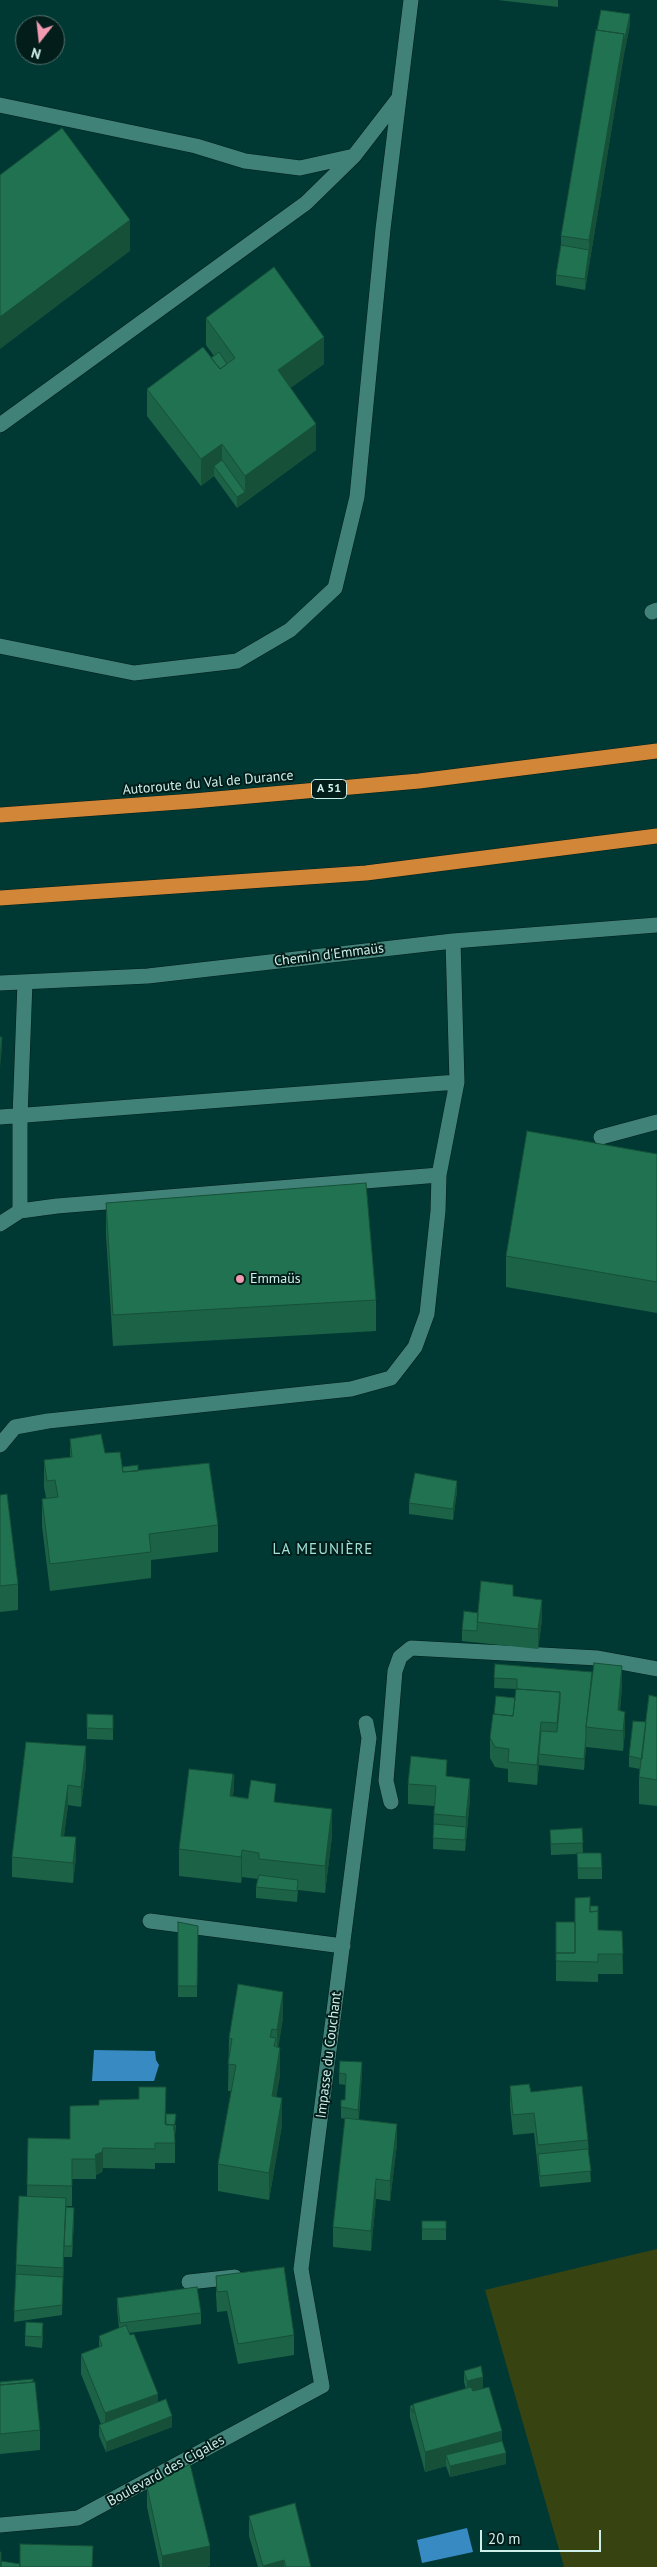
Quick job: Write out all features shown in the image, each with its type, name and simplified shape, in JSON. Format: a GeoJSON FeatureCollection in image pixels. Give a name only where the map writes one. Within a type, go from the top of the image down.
{"type":"FeatureCollection","features":[{"type":"Feature","properties":{"kind":"highway","name":"Autoroute du Val de Durance"},"geometry":{"type":"LineString","coordinates":[[0,815],[419,781],[657,750]]}},
{"type":"Feature","properties":{"kind":"highway"},"geometry":{"type":"LineString","coordinates":[[0,898],[366,873],[657,836]]}},
{"type":"Feature","properties":{"kind":"street"},"geometry":{"type":"LineString","coordinates":[[0,646],[134,673],[237,661],[290,630],[335,588],[357,497],[398,97],[411,0]]}},
{"type":"Feature","properties":{"kind":"street"},"geometry":{"type":"LineString","coordinates":[[0,425],[306,202],[354,156],[398,97]]}},
{"type":"Feature","properties":{"kind":"street"},"geometry":{"type":"LineString","coordinates":[[0,105],[196,146],[245,161],[300,168],[354,156]]}},
{"type":"Feature","properties":{"kind":"street","name":"Chemin d'Emmaüs"},"geometry":{"type":"LineString","coordinates":[[0,983],[148,976],[453,941],[657,925]]}},
{"type":"Feature","properties":{"kind":"street"},"geometry":{"type":"LineString","coordinates":[[0,1445],[15,1427],[48,1421],[351,1389],[391,1378],[415,1347],[427,1314],[438,1212],[439,1174],[457,1082],[453,941]]}},
{"type":"Feature","properties":{"kind":"street"},"geometry":{"type":"LineString","coordinates":[[20,1211],[20,1117],[25,982]]}},
{"type":"Feature","properties":{"kind":"street"},"geometry":{"type":"LineString","coordinates":[[0,1117],[20,1117],[457,1082]]}},
{"type":"Feature","properties":{"kind":"street"},"geometry":{"type":"LineString","coordinates":[[601,1137],[657,1122]]}},
{"type":"Feature","properties":{"kind":"street"},"geometry":{"type":"LineString","coordinates":[[0,1224],[20,1211],[439,1174]]}},
{"type":"Feature","properties":{"kind":"street"},"geometry":{"type":"LineString","coordinates":[[391,1802],[386,1781],[395,1671],[400,1657],[411,1648],[598,1658],[657,1669]]}},
{"type":"Feature","properties":{"kind":"street","name":"Impasse du Couchant"},"geometry":{"type":"LineString","coordinates":[[322,2386],[301,2268],[369,1738],[366,1723]]}},
{"type":"Feature","properties":{"kind":"street"},"geometry":{"type":"LineString","coordinates":[[150,1921],[343,1946]]}},
{"type":"Feature","properties":{"kind":"street"},"geometry":{"type":"LineString","coordinates":[[282,2271],[301,2268]]}},
{"type":"Feature","properties":{"kind":"street"},"geometry":{"type":"LineString","coordinates":[[190,2282],[245,2275]]}},
{"type":"Feature","properties":{"kind":"street","name":"Boulevard des Cigales"},"geometry":{"type":"LineString","coordinates":[[0,2525],[78,2518],[322,2386]]}},
{"type":"Feature","properties":{"kind":"green space"},"geometry":{"type":"Polygon","coordinates":[[[657,2249],[657,2567],[564,2567],[485,2290],[657,2249]]]}},
{"type":"Feature","properties":{"kind":"water"},"geometry":{"type":"Polygon","coordinates":[[[94,2050],[155,2051],[156,2060],[159,2065],[154,2081],[92,2081],[94,2050]]]}},
{"type":"Feature","properties":{"kind":"water"},"geometry":{"type":"Polygon","coordinates":[[[467,2528],[473,2552],[422,2563],[417,2540],[467,2528]]]}},
{"type":"Feature","properties":{"kind":"building"},"geometry":{"type":"Polygon","coordinates":[[[601,10],[630,14],[624,43],[624,34],[597,30],[601,10]]]}},
{"type":"Feature","properties":{"kind":"building"},"geometry":{"type":"Polygon","coordinates":[[[596,30],[624,34],[589,240],[561,236],[596,30]]]}},
{"type":"Feature","properties":{"kind":"building"},"geometry":{"type":"Polygon","coordinates":[[[62,128],[130,220],[0,317],[0,175],[62,128]]]}},
{"type":"Feature","properties":{"kind":"building"},"geometry":{"type":"Polygon","coordinates":[[[561,245],[589,250],[585,279],[556,275],[561,245]]]}},
{"type":"Feature","properties":{"kind":"building"},"geometry":{"type":"Polygon","coordinates":[[[274,267],[324,337],[278,370],[316,424],[245,476],[222,444],[201,459],[147,389],[203,347],[220,369],[235,358],[206,318],[274,267]]]}},
{"type":"Feature","properties":{"kind":"building"},"geometry":{"type":"Polygon","coordinates":[[[219,352],[227,364],[220,369],[211,358],[219,352]]]}},
{"type":"Feature","properties":{"kind":"building"},"geometry":{"type":"Polygon","coordinates":[[[222,460],[245,492],[237,497],[214,466],[222,460]]]}},
{"type":"Feature","properties":{"kind":"building"},"geometry":{"type":"Polygon","coordinates":[[[0,1037],[2,1037],[0,1057],[0,1037]]]}},
{"type":"Feature","properties":{"kind":"building"},"geometry":{"type":"Polygon","coordinates":[[[527,1131],[657,1154],[657,1282],[506,1256],[527,1131]]]}},
{"type":"Feature","properties":{"kind":"building","name":"Emmaüs"},"geometry":{"type":"Polygon","coordinates":[[[366,1183],[376,1300],[113,1315],[106,1203],[366,1183]]]}},
{"type":"Feature","properties":{"kind":"building"},"geometry":{"type":"Polygon","coordinates":[[[101,1434],[105,1453],[120,1452],[123,1472],[209,1463],[218,1525],[149,1534],[151,1552],[50,1564],[42,1499],[58,1497],[55,1480],[47,1481],[44,1460],[72,1457],[70,1439],[101,1434]]]}},
{"type":"Feature","properties":{"kind":"building"},"geometry":{"type":"Polygon","coordinates":[[[138,1465],[138,1471],[123,1472],[122,1467],[138,1465]]]}},
{"type":"Feature","properties":{"kind":"building"},"geometry":{"type":"Polygon","coordinates":[[[415,1473],[457,1481],[453,1509],[409,1503],[415,1473]]]}},
{"type":"Feature","properties":{"kind":"building"},"geometry":{"type":"Polygon","coordinates":[[[7,1494],[18,1584],[0,1586],[0,1495],[7,1494]]]}},
{"type":"Feature","properties":{"kind":"building"},"geometry":{"type":"Polygon","coordinates":[[[481,1581],[513,1585],[513,1596],[542,1600],[538,1629],[477,1622],[481,1581]]]}},
{"type":"Feature","properties":{"kind":"building"},"geometry":{"type":"Polygon","coordinates":[[[464,1611],[478,1613],[477,1631],[462,1630],[464,1611]]]}},
{"type":"Feature","properties":{"kind":"building"},"geometry":{"type":"Polygon","coordinates":[[[594,1663],[622,1666],[618,1710],[625,1712],[623,1731],[586,1727],[594,1663]]]}},
{"type":"Feature","properties":{"kind":"building"},"geometry":{"type":"Polygon","coordinates":[[[495,1664],[592,1672],[584,1759],[539,1754],[541,1731],[557,1732],[560,1692],[517,1689],[517,1679],[494,1678],[495,1664]]]}},
{"type":"Feature","properties":{"kind":"building"},"geometry":{"type":"Polygon","coordinates":[[[516,1689],[560,1692],[557,1723],[541,1722],[537,1765],[508,1762],[509,1749],[495,1747],[490,1738],[493,1714],[513,1716],[516,1689]]]}},
{"type":"Feature","properties":{"kind":"building"},"geometry":{"type":"Polygon","coordinates":[[[649,1695],[657,1697],[657,1780],[639,1777],[649,1695]]]}},
{"type":"Feature","properties":{"kind":"building"},"geometry":{"type":"Polygon","coordinates":[[[496,1696],[515,1698],[513,1716],[494,1714],[496,1696]]]}},
{"type":"Feature","properties":{"kind":"building"},"geometry":{"type":"Polygon","coordinates":[[[87,1714],[113,1715],[113,1729],[87,1728],[87,1714]]]}},
{"type":"Feature","properties":{"kind":"building"},"geometry":{"type":"Polygon","coordinates":[[[633,1721],[646,1722],[642,1759],[629,1756],[633,1721]]]}},
{"type":"Feature","properties":{"kind":"building"},"geometry":{"type":"Polygon","coordinates":[[[26,1742],[86,1746],[81,1787],[68,1785],[61,1836],[76,1837],[73,1863],[12,1857],[26,1742]]]}},
{"type":"Feature","properties":{"kind":"building"},"geometry":{"type":"Polygon","coordinates":[[[411,1756],[447,1760],[446,1776],[470,1779],[466,1817],[434,1814],[436,1786],[408,1784],[411,1756]]]}},
{"type":"Feature","properties":{"kind":"building"},"geometry":{"type":"Polygon","coordinates":[[[189,1769],[233,1774],[230,1796],[248,1799],[251,1780],[276,1784],[274,1802],[332,1809],[325,1866],[259,1859],[259,1853],[242,1850],[241,1857],[179,1849],[189,1769]]]}},
{"type":"Feature","properties":{"kind":"building"},"geometry":{"type":"Polygon","coordinates":[[[434,1824],[466,1827],[465,1840],[433,1838],[434,1824]]]}},
{"type":"Feature","properties":{"kind":"building"},"geometry":{"type":"Polygon","coordinates":[[[582,1828],[583,1843],[551,1844],[550,1830],[582,1828]]]}},
{"type":"Feature","properties":{"kind":"building"},"geometry":{"type":"Polygon","coordinates":[[[577,1853],[601,1853],[602,1868],[578,1868],[577,1853]]]}},
{"type":"Feature","properties":{"kind":"building"},"geometry":{"type":"Polygon","coordinates":[[[259,1875],[298,1880],[297,1891],[256,1887],[259,1875]]]}},
{"type":"Feature","properties":{"kind":"building"},"geometry":{"type":"Polygon","coordinates":[[[590,1897],[590,1912],[598,1911],[598,1930],[622,1931],[623,1954],[598,1954],[598,1962],[556,1961],[556,1953],[575,1953],[575,1898],[590,1897]]]}},
{"type":"Feature","properties":{"kind":"building"},"geometry":{"type":"Polygon","coordinates":[[[590,1906],[598,1906],[598,1911],[590,1912],[590,1906]]]}},
{"type":"Feature","properties":{"kind":"building"},"geometry":{"type":"Polygon","coordinates":[[[178,1922],[198,1926],[197,1986],[178,1986],[178,1922]]]}},
{"type":"Feature","properties":{"kind":"building"},"geometry":{"type":"Polygon","coordinates":[[[556,1922],[575,1922],[575,1953],[556,1953],[556,1922]]]}},
{"type":"Feature","properties":{"kind":"building"},"geometry":{"type":"Polygon","coordinates":[[[238,1984],[283,1992],[277,2030],[272,2029],[270,2037],[276,2038],[274,2046],[280,2048],[272,2096],[282,2098],[269,2173],[218,2164],[236,2065],[228,2064],[232,2039],[229,2038],[238,1984]]]}},
{"type":"Feature","properties":{"kind":"building"},"geometry":{"type":"Polygon","coordinates":[[[340,2061],[362,2062],[358,2110],[341,2107],[341,2100],[345,2100],[346,2074],[339,2073],[340,2061]]]}},
{"type":"Feature","properties":{"kind":"building"},"geometry":{"type":"Polygon","coordinates":[[[529,2084],[531,2092],[582,2086],[588,2140],[538,2145],[534,2113],[513,2115],[510,2086],[529,2084]]]}},
{"type":"Feature","properties":{"kind":"building"},"geometry":{"type":"Polygon","coordinates":[[[139,2087],[166,2087],[165,2124],[174,2125],[175,2143],[155,2143],[155,2149],[103,2148],[102,2152],[95,2155],[96,2159],[72,2159],[72,2186],[27,2185],[28,2138],[70,2139],[70,2106],[99,2105],[99,2100],[139,2099],[139,2087]]]}},
{"type":"Feature","properties":{"kind":"building"},"geometry":{"type":"Polygon","coordinates":[[[166,2114],[176,2114],[174,2130],[174,2125],[166,2125],[166,2114]]]}},
{"type":"Feature","properties":{"kind":"building"},"geometry":{"type":"Polygon","coordinates":[[[345,2118],[397,2124],[390,2181],[376,2179],[371,2231],[333,2227],[345,2118]]]}},
{"type":"Feature","properties":{"kind":"building"},"geometry":{"type":"Polygon","coordinates":[[[588,2149],[591,2171],[540,2176],[538,2154],[588,2149]]]}},
{"type":"Feature","properties":{"kind":"building"},"geometry":{"type":"Polygon","coordinates":[[[19,2196],[66,2198],[63,2268],[16,2265],[19,2196]]]}},
{"type":"Feature","properties":{"kind":"building"},"geometry":{"type":"Polygon","coordinates":[[[66,2207],[74,2208],[72,2246],[64,2246],[66,2207]]]}},
{"type":"Feature","properties":{"kind":"building"},"geometry":{"type":"Polygon","coordinates":[[[422,2221],[446,2221],[446,2229],[422,2229],[422,2221]]]}},
{"type":"Feature","properties":{"kind":"building"},"geometry":{"type":"Polygon","coordinates":[[[284,2267],[294,2335],[238,2344],[227,2291],[217,2292],[216,2276],[284,2267]]]}},
{"type":"Feature","properties":{"kind":"building"},"geometry":{"type":"Polygon","coordinates":[[[16,2274],[63,2277],[62,2305],[14,2311],[16,2274]]]}},
{"type":"Feature","properties":{"kind":"building"},"geometry":{"type":"Polygon","coordinates":[[[197,2287],[201,2313],[120,2323],[117,2298],[197,2287]]]}},
{"type":"Feature","properties":{"kind":"building"},"geometry":{"type":"Polygon","coordinates":[[[26,2322],[43,2323],[42,2337],[25,2336],[26,2322]]]}},
{"type":"Feature","properties":{"kind":"building"},"geometry":{"type":"Polygon","coordinates":[[[126,2325],[130,2335],[134,2334],[158,2394],[105,2413],[81,2354],[102,2346],[99,2336],[126,2325]]]}},
{"type":"Feature","properties":{"kind":"building"},"geometry":{"type":"Polygon","coordinates":[[[481,2366],[483,2377],[467,2381],[464,2371],[481,2366]]]}},
{"type":"Feature","properties":{"kind":"building"},"geometry":{"type":"Polygon","coordinates":[[[33,2379],[33,2382],[0,2385],[0,2382],[33,2379]]]}},
{"type":"Feature","properties":{"kind":"building"},"geometry":{"type":"Polygon","coordinates":[[[35,2382],[40,2430],[0,2434],[0,2385],[35,2382]]]}},
{"type":"Feature","properties":{"kind":"building"},"geometry":{"type":"Polygon","coordinates":[[[471,2387],[473,2391],[489,2387],[502,2431],[425,2452],[413,2404],[471,2387]]]}},
{"type":"Feature","properties":{"kind":"building"},"geometry":{"type":"Polygon","coordinates":[[[166,2399],[172,2416],[106,2442],[99,2425],[166,2399]]]}},
{"type":"Feature","properties":{"kind":"building"},"geometry":{"type":"Polygon","coordinates":[[[502,2441],[506,2453],[450,2466],[446,2455],[502,2441]]]}},
{"type":"Feature","properties":{"kind":"building"},"geometry":{"type":"Polygon","coordinates":[[[190,2464],[210,2546],[162,2556],[147,2487],[190,2464]]]}},
{"type":"Feature","properties":{"kind":"building"},"geometry":{"type":"Polygon","coordinates":[[[295,2503],[311,2567],[286,2567],[284,2560],[263,2566],[249,2516],[295,2503]]]}},
{"type":"Feature","properties":{"kind":"building"},"geometry":{"type":"Polygon","coordinates":[[[20,2544],[93,2546],[92,2567],[20,2567],[20,2544]]]}},
{"type":"Feature","properties":{"kind":"building"},"geometry":{"type":"Polygon","coordinates":[[[1,2561],[20,2564],[20,2567],[1,2567],[1,2561]]]}},
{"type":"Feature","properties":{"kind":"place","name":"Emmaüs"},"geometry":{"type":"Point","coordinates":[240,1279]}},
{"type":"Feature","properties":{"kind":"district","name":"LA MEUNIÈRE"},"geometry":{"type":"Point","coordinates":[323,1550]}}]}
